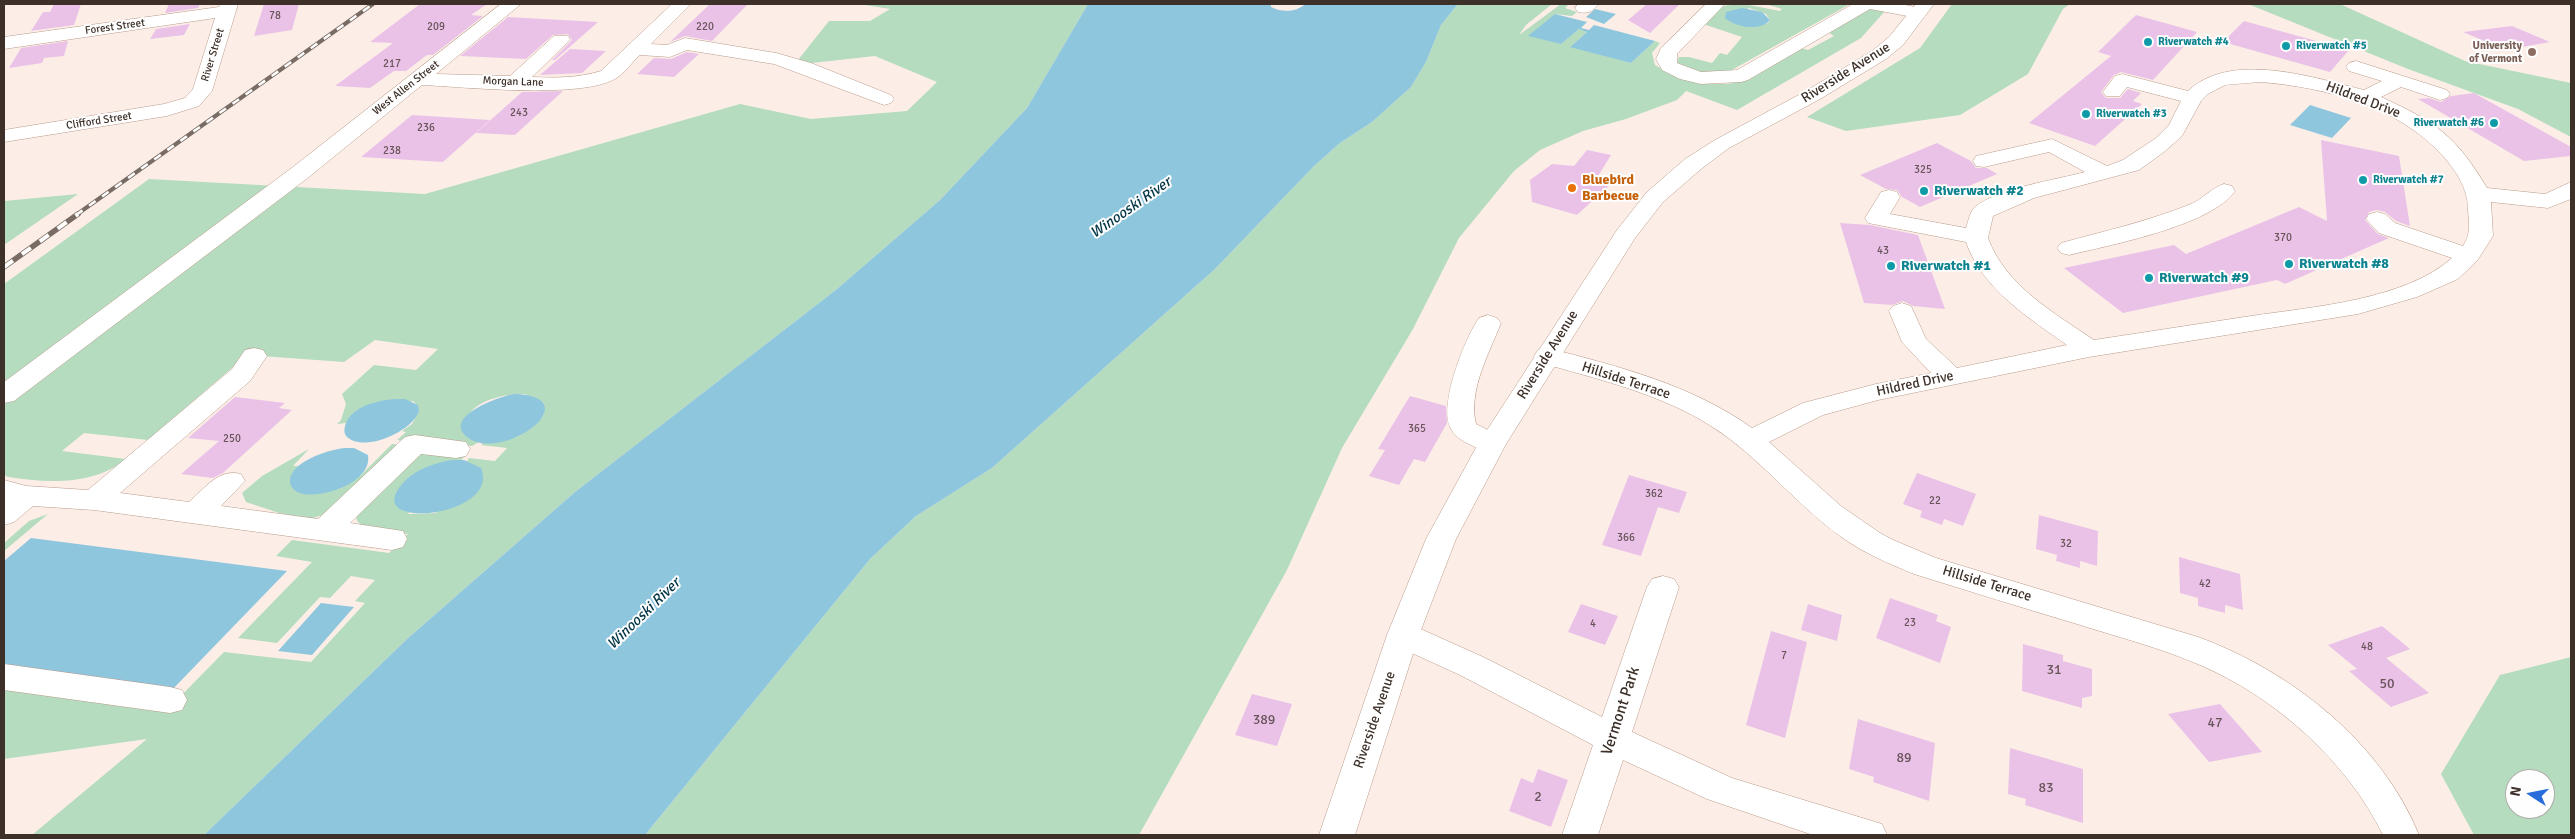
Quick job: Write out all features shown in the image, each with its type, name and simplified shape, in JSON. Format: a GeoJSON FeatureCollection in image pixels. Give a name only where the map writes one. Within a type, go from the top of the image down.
{"type":"FeatureCollection","features":[{"type":"Feature","properties":{"kind":"street","name":"West Allen Street"},"geometry":{"type":"LineString","coordinates":[[4,395],[300,172],[512,4]]}},
{"type":"Feature","properties":{"kind":"street"},"geometry":{"type":"LineString","coordinates":[[634,49],[682,4]]}},
{"type":"Feature","properties":{"kind":"street"},"geometry":{"type":"LineString","coordinates":[[1716,4],[1668,52],[1666,59],[1669,66],[1687,75],[1701,78],[1741,76],[1866,4],[1921,9]]}},
{"type":"Feature","properties":{"kind":"street","name":"Forest Street"},"geometry":{"type":"LineString","coordinates":[[4,43],[228,7]]}},
{"type":"Feature","properties":{"kind":"street","name":"River Street"},"geometry":{"type":"LineString","coordinates":[[192,102],[202,91],[228,7]]}},
{"type":"Feature","properties":{"kind":"street","name":"Riverside Avenue"},"geometry":{"type":"LineString","coordinates":[[1337,835],[1403,636],[1441,539],[1492,444],[1625,235],[1655,197],[1722,144],[1813,95],[1879,55],[1896,41],[1921,9]]}},
{"type":"Feature","properties":{"kind":"street"},"geometry":{"type":"LineString","coordinates":[[514,82],[561,40]]}},
{"type":"Feature","properties":{"kind":"street"},"geometry":{"type":"LineString","coordinates":[[634,49],[670,51],[685,44],[776,59],[804,67],[884,99]]}},
{"type":"Feature","properties":{"kind":"street","name":"Morgan Lane"},"geometry":{"type":"LineString","coordinates":[[418,79],[576,83],[608,75],[634,49]]}},
{"type":"Feature","properties":{"kind":"street"},"geometry":{"type":"LineString","coordinates":[[2356,67],[2440,94]]}},
{"type":"Feature","properties":{"kind":"street","name":"Hildred Drive"},"geometry":{"type":"LineString","coordinates":[[1748,441],[1813,408],[1951,377],[2089,349],[2358,307],[2408,292],[2449,274],[2469,256],[2481,236],[2479,194],[2462,163],[2436,134],[2404,115],[2365,98],[2305,80],[2260,76],[2233,78],[2209,84],[2193,98],[2185,109],[2178,127],[2153,150],[2130,165],[2040,188],[2003,200],[1983,212],[1976,236]]}},
{"type":"Feature","properties":{"kind":"street"},"geometry":{"type":"LineString","coordinates":[[2122,80],[2193,98]]}},
{"type":"Feature","properties":{"kind":"street"},"geometry":{"type":"LineString","coordinates":[[2365,98],[2376,94],[2398,80]]}},
{"type":"Feature","properties":{"kind":"street","name":"Clifford Street"},"geometry":{"type":"LineString","coordinates":[[4,136],[167,110],[192,102]]}},
{"type":"Feature","properties":{"kind":"street"},"geometry":{"type":"LineString","coordinates":[[1984,160],[2052,145],[2104,173]]}},
{"type":"Feature","properties":{"kind":"street"},"geometry":{"type":"LineString","coordinates":[[2479,194],[2548,201],[2570,192],[2571,189]]}},
{"type":"Feature","properties":{"kind":"street"},"geometry":{"type":"LineString","coordinates":[[2069,248],[2159,224],[2202,208],[2224,191]]}},
{"type":"Feature","properties":{"kind":"street"},"geometry":{"type":"LineString","coordinates":[[1889,196],[1876,218],[1976,236],[1985,262],[2007,286],[2089,349]]}},
{"type":"Feature","properties":{"kind":"street"},"geometry":{"type":"LineString","coordinates":[[2377,218],[2387,228],[2469,256]]}},
{"type":"Feature","properties":{"kind":"street"},"geometry":{"type":"LineString","coordinates":[[1902,311],[1915,342],[1951,377]]}},
{"type":"Feature","properties":{"kind":"street"},"geometry":{"type":"LineString","coordinates":[[1488,323],[1464,388],[1461,410],[1463,426],[1470,433],[1492,444]]}},
{"type":"Feature","properties":{"kind":"street"},"geometry":{"type":"LineString","coordinates":[[94,500],[241,375],[254,356]]}},
{"type":"Feature","properties":{"kind":"street","name":"Hillside Terrace"},"geometry":{"type":"LineString","coordinates":[[1548,356],[1688,402],[1724,421],[1851,528],[1898,555],[1925,566],[2178,643],[2211,655],[2246,672],[2304,714],[2347,755],[2376,790],[2395,820],[2401,835]]}},
{"type":"Feature","properties":{"kind":"street"},"geometry":{"type":"LineString","coordinates":[[324,530],[415,444],[456,449]]}},
{"type":"Feature","properties":{"kind":"street"},"geometry":{"type":"LineString","coordinates":[[196,513],[232,481]]}},
{"type":"Feature","properties":{"kind":"street"},"geometry":{"type":"LineString","coordinates":[[4,514],[15,493],[94,500],[392,539]]}},
{"type":"Feature","properties":{"kind":"street","name":"Vermont Park"},"geometry":{"type":"LineString","coordinates":[[1580,835],[1662,587]]}},
{"type":"Feature","properties":{"kind":"street"},"geometry":{"type":"LineString","coordinates":[[1403,636],[1452,656],[1673,769],[1737,795],[1870,835]]}},
{"type":"Feature","properties":{"kind":"street"},"geometry":{"type":"LineString","coordinates":[[4,677],[170,700]]}},
{"type":"Feature","properties":{"kind":"green space"},"geometry":{"type":"Polygon","coordinates":[[[859,4],[1088,4],[1027,108],[940,200],[837,289],[575,492],[407,639],[204,835],[32,835],[147,739],[4,759],[4,686],[168,709],[224,652],[311,662],[365,603],[355,601],[375,580],[351,576],[330,598],[320,597],[277,643],[238,638],[312,562],[276,556],[292,540],[389,553],[408,534],[362,527],[356,519],[362,506],[421,449],[464,457],[461,460],[451,460],[408,514],[436,513],[469,458],[495,461],[507,448],[481,445],[483,443],[492,443],[518,436],[532,427],[544,414],[526,394],[506,395],[486,401],[470,412],[462,430],[479,442],[472,446],[415,439],[410,442],[397,440],[406,432],[402,431],[412,424],[419,411],[413,401],[352,416],[346,423],[337,424],[341,420],[346,404],[342,394],[374,365],[416,370],[438,349],[375,340],[344,362],[247,355],[148,440],[84,433],[62,451],[126,459],[113,468],[85,478],[69,480],[38,481],[8,477],[4,475],[4,284],[149,179],[425,194],[740,104],[811,119],[907,111],[937,82],[875,56],[794,65],[829,21],[870,21],[890,9],[859,4]]]}},
{"type":"Feature","properties":{"kind":"green space"},"geometry":{"type":"Polygon","coordinates":[[[1458,4],[1552,4],[1526,25],[1519,35],[1561,4],[1569,4],[1565,8],[1577,12],[1572,16],[1555,14],[1561,44],[1579,29],[1588,31],[1571,46],[1631,63],[1655,41],[1660,43],[1652,53],[1655,65],[1672,74],[1695,81],[1718,84],[1728,84],[1745,79],[1801,48],[1808,50],[1834,36],[1828,32],[1870,8],[1886,10],[1861,38],[1737,110],[1686,91],[1677,100],[1626,119],[1583,131],[1540,150],[1514,171],[1459,238],[1413,329],[1342,448],[1287,570],[1139,835],[645,835],[870,559],[916,516],[992,468],[1215,269],[1314,166],[1340,143],[1372,122],[1411,87],[1426,62],[1441,25],[1458,4]]]}},
{"type":"Feature","properties":{"kind":"green space"},"geometry":{"type":"Polygon","coordinates":[[[1766,4],[1850,4],[1730,71],[1704,73],[1691,70],[1677,63],[1679,57],[1689,57],[1712,63],[1720,53],[1727,55],[1742,37],[1703,24],[1723,6],[1749,5],[1780,11],[1782,9],[1766,4]],[[1749,8],[1729,21],[1750,27],[1768,23],[1770,20],[1766,14],[1749,8]]]}},
{"type":"Feature","properties":{"kind":"green space"},"geometry":{"type":"Polygon","coordinates":[[[1952,4],[2070,4],[2063,9],[2028,74],[1960,115],[1846,131],[1807,117],[1920,48],[1952,4]]]}},
{"type":"Feature","properties":{"kind":"green space"},"geometry":{"type":"Polygon","coordinates":[[[2248,4],[2340,4],[2465,61],[2571,83],[2571,137],[2518,109],[2408,69],[2248,4]]]}},
{"type":"Feature","properties":{"kind":"green space"},"geometry":{"type":"Polygon","coordinates":[[[78,194],[4,245],[4,201],[78,194]]]}},
{"type":"Feature","properties":{"kind":"green space"},"geometry":{"type":"Polygon","coordinates":[[[392,444],[403,445],[326,514],[310,519],[279,513],[246,502],[242,493],[262,476],[309,449],[293,466],[299,466],[292,474],[360,476],[392,444]]]}},
{"type":"Feature","properties":{"kind":"green space"},"geometry":{"type":"Polygon","coordinates":[[[48,514],[4,551],[4,543],[29,521],[48,514]]]}},
{"type":"Feature","properties":{"kind":"green space"},"geometry":{"type":"Polygon","coordinates":[[[2571,657],[2571,835],[2474,835],[2441,774],[2500,675],[2571,657]]]}},
{"type":"Feature","properties":{"kind":"water","name":"Winooski River"},"geometry":{"type":"Polygon","coordinates":[[[1088,4],[1271,4],[1271,7],[1285,11],[1298,9],[1306,4],[1458,4],[1441,25],[1426,62],[1411,87],[1372,122],[1340,143],[1314,166],[1215,269],[992,468],[916,516],[870,559],[645,835],[204,835],[407,639],[575,492],[837,289],[940,200],[1027,108],[1088,4]]]}},
{"type":"Feature","properties":{"kind":"water"},"geometry":{"type":"Polygon","coordinates":[[[1742,8],[1762,12],[1770,20],[1760,26],[1748,27],[1735,24],[1725,18],[1726,12],[1742,8]]]}},
{"type":"Feature","properties":{"kind":"water"},"geometry":{"type":"Polygon","coordinates":[[[1595,9],[1616,14],[1604,24],[1586,17],[1595,9]]]}},
{"type":"Feature","properties":{"kind":"water"},"geometry":{"type":"Polygon","coordinates":[[[1555,14],[1587,22],[1581,28],[1589,30],[1594,25],[1655,41],[1631,63],[1570,47],[1587,32],[1579,29],[1561,44],[1528,36],[1555,14]]]}},
{"type":"Feature","properties":{"kind":"water"},"geometry":{"type":"Polygon","coordinates":[[[2310,105],[2351,118],[2332,138],[2290,125],[2310,105]]]}},
{"type":"Feature","properties":{"kind":"water"},"geometry":{"type":"Polygon","coordinates":[[[514,394],[527,395],[543,402],[544,412],[535,426],[517,437],[495,443],[475,442],[467,437],[461,429],[462,422],[467,415],[487,403],[514,394]]]}},
{"type":"Feature","properties":{"kind":"water"},"geometry":{"type":"Polygon","coordinates":[[[405,399],[418,405],[419,411],[415,419],[408,426],[376,441],[355,441],[346,436],[344,432],[348,418],[354,412],[379,401],[405,399]]]}},
{"type":"Feature","properties":{"kind":"water"},"geometry":{"type":"Polygon","coordinates":[[[344,448],[354,448],[368,455],[367,465],[354,481],[344,487],[320,494],[295,491],[290,483],[295,469],[319,454],[344,448]]]}},
{"type":"Feature","properties":{"kind":"water"},"geometry":{"type":"Polygon","coordinates":[[[451,460],[464,460],[481,468],[482,484],[472,497],[456,507],[436,512],[417,513],[402,510],[394,501],[399,488],[409,477],[422,469],[451,460]]]}},
{"type":"Feature","properties":{"kind":"water"},"geometry":{"type":"Polygon","coordinates":[[[31,538],[287,571],[170,692],[4,669],[4,561],[31,538]]]}},
{"type":"Feature","properties":{"kind":"water"},"geometry":{"type":"Polygon","coordinates":[[[321,603],[354,607],[312,655],[278,651],[321,603]]]}},
{"type":"Feature","properties":{"kind":"building"},"geometry":{"type":"Polygon","coordinates":[[[54,4],[81,4],[74,25],[31,31],[43,12],[50,12],[54,4]]]}},
{"type":"Feature","properties":{"kind":"building"},"geometry":{"type":"Polygon","coordinates":[[[169,4],[200,4],[198,8],[165,13],[169,4]]]}},
{"type":"Feature","properties":{"kind":"building"},"geometry":{"type":"Polygon","coordinates":[[[264,4],[299,4],[292,30],[254,36],[264,4]]]}},
{"type":"Feature","properties":{"kind":"building"},"geometry":{"type":"Polygon","coordinates":[[[420,4],[487,4],[471,15],[483,16],[433,55],[427,55],[406,71],[394,71],[370,88],[335,86],[393,43],[370,42],[420,4]]]}},
{"type":"Feature","properties":{"kind":"building"},"geometry":{"type":"Polygon","coordinates":[[[710,4],[748,4],[712,41],[685,36],[670,42],[710,4]]]}},
{"type":"Feature","properties":{"kind":"building"},"geometry":{"type":"Polygon","coordinates":[[[1647,4],[1680,4],[1650,33],[1628,20],[1647,4]]]}},
{"type":"Feature","properties":{"kind":"building"},"geometry":{"type":"Polygon","coordinates":[[[2136,15],[2197,32],[2153,80],[2121,72],[2114,75],[2101,92],[2106,98],[2120,98],[2128,89],[2141,93],[2133,101],[2142,104],[2095,146],[2029,123],[2111,56],[2098,52],[2136,15]]]}},
{"type":"Feature","properties":{"kind":"building"},"geometry":{"type":"Polygon","coordinates":[[[508,17],[598,22],[555,60],[552,60],[572,40],[568,34],[553,35],[526,59],[460,56],[508,17]]]}},
{"type":"Feature","properties":{"kind":"building","name":"Riverwatch #5"},"geometry":{"type":"Polygon","coordinates":[[[2244,21],[2349,50],[2330,72],[2223,42],[2244,21]]]}},
{"type":"Feature","properties":{"kind":"building"},"geometry":{"type":"Polygon","coordinates":[[[190,24],[184,35],[150,39],[156,29],[190,24]]]}},
{"type":"Feature","properties":{"kind":"building"},"geometry":{"type":"Polygon","coordinates":[[[2512,26],[2550,42],[2505,50],[2463,32],[2512,26]]]}},
{"type":"Feature","properties":{"kind":"building"},"geometry":{"type":"Polygon","coordinates":[[[68,41],[64,56],[44,58],[42,63],[9,68],[21,48],[68,41]]]}},
{"type":"Feature","properties":{"kind":"building"},"geometry":{"type":"Polygon","coordinates":[[[570,49],[606,51],[582,73],[540,75],[570,49]]]}},
{"type":"Feature","properties":{"kind":"building"},"geometry":{"type":"Polygon","coordinates":[[[687,52],[699,54],[674,77],[637,74],[654,58],[671,59],[687,52]]]}},
{"type":"Feature","properties":{"kind":"building"},"geometry":{"type":"Polygon","coordinates":[[[563,91],[515,135],[476,133],[522,92],[563,91]]]}},
{"type":"Feature","properties":{"kind":"building","name":"Riverwatch #6"},"geometry":{"type":"Polygon","coordinates":[[[2474,93],[2571,147],[2571,156],[2524,161],[2418,99],[2429,98],[2441,102],[2451,96],[2474,93]]]}},
{"type":"Feature","properties":{"kind":"building"},"geometry":{"type":"Polygon","coordinates":[[[412,115],[490,120],[443,162],[361,157],[412,115]]]}},
{"type":"Feature","properties":{"kind":"building"},"geometry":{"type":"Polygon","coordinates":[[[2321,140],[2399,156],[2410,226],[2396,221],[2385,212],[2377,210],[2369,212],[2365,220],[2378,234],[2389,238],[2285,284],[2277,280],[2123,313],[2064,268],[2174,245],[2186,254],[2299,207],[2327,221],[2321,140]]]}},
{"type":"Feature","properties":{"kind":"building","name":"Riverwatch #2"},"geometry":{"type":"Polygon","coordinates":[[[1937,143],[1971,161],[1976,168],[1987,168],[1997,174],[1920,207],[1902,197],[1897,190],[1886,189],[1860,175],[1937,143]]]}},
{"type":"Feature","properties":{"kind":"building","name":"Bluebird Barbecue"},"geometry":{"type":"Polygon","coordinates":[[[1587,150],[1611,155],[1597,178],[1613,182],[1577,215],[1532,202],[1530,180],[1552,164],[1574,166],[1587,150]]]}},
{"type":"Feature","properties":{"kind":"building","name":"Riverwatch #1"},"geometry":{"type":"Polygon","coordinates":[[[1840,223],[1870,225],[1918,235],[1945,309],[1913,306],[1903,301],[1892,305],[1864,303],[1840,223]]]}},
{"type":"Feature","properties":{"kind":"building"},"geometry":{"type":"Polygon","coordinates":[[[1410,396],[1446,406],[1447,423],[1425,462],[1414,459],[1399,485],[1369,476],[1385,450],[1378,449],[1410,396]]]}},
{"type":"Feature","properties":{"kind":"building"},"geometry":{"type":"Polygon","coordinates":[[[235,397],[285,403],[279,408],[292,410],[223,473],[213,478],[181,474],[219,441],[188,438],[235,397]]]}},
{"type":"Feature","properties":{"kind":"building"},"geometry":{"type":"Polygon","coordinates":[[[1917,473],[1976,494],[1963,526],[1944,519],[1942,525],[1920,517],[1922,511],[1903,504],[1917,473]]]}},
{"type":"Feature","properties":{"kind":"building"},"geometry":{"type":"Polygon","coordinates":[[[1629,475],[1687,492],[1679,513],[1658,507],[1641,556],[1602,545],[1629,475]]]}},
{"type":"Feature","properties":{"kind":"building"},"geometry":{"type":"Polygon","coordinates":[[[2039,515],[2098,531],[2097,566],[2080,561],[2080,568],[2056,561],[2057,555],[2036,549],[2039,515]]]}},
{"type":"Feature","properties":{"kind":"building"},"geometry":{"type":"Polygon","coordinates":[[[2179,557],[2240,574],[2243,610],[2225,605],[2225,613],[2198,606],[2198,598],[2180,593],[2179,557]]]}},
{"type":"Feature","properties":{"kind":"building"},"geometry":{"type":"Polygon","coordinates":[[[1890,598],[1938,615],[1936,621],[1951,627],[1940,663],[1876,638],[1890,598]]]}},
{"type":"Feature","properties":{"kind":"building"},"geometry":{"type":"Polygon","coordinates":[[[1581,604],[1618,616],[1605,645],[1568,632],[1581,604]]]}},
{"type":"Feature","properties":{"kind":"building"},"geometry":{"type":"Polygon","coordinates":[[[1808,604],[1842,615],[1837,641],[1801,630],[1808,604]]]}},
{"type":"Feature","properties":{"kind":"building"},"geometry":{"type":"Polygon","coordinates":[[[2382,626],[2410,649],[2386,658],[2429,693],[2391,707],[2349,671],[2357,669],[2328,645],[2382,626]]]}},
{"type":"Feature","properties":{"kind":"building"},"geometry":{"type":"Polygon","coordinates":[[[1771,631],[1807,642],[1785,738],[1746,725],[1771,631]]]}},
{"type":"Feature","properties":{"kind":"building"},"geometry":{"type":"Polygon","coordinates":[[[2023,644],[2063,655],[2063,661],[2092,669],[2092,696],[2082,698],[2082,708],[2022,691],[2023,644]]]}},
{"type":"Feature","properties":{"kind":"building"},"geometry":{"type":"Polygon","coordinates":[[[1252,694],[1292,704],[1277,746],[1235,735],[1252,694]]]}},
{"type":"Feature","properties":{"kind":"building"},"geometry":{"type":"Polygon","coordinates":[[[2220,704],[2262,752],[2209,762],[2168,714],[2220,704]]]}},
{"type":"Feature","properties":{"kind":"building"},"geometry":{"type":"Polygon","coordinates":[[[1858,719],[1935,743],[1929,801],[1873,782],[1874,777],[1849,769],[1858,719]]]}},
{"type":"Feature","properties":{"kind":"building"},"geometry":{"type":"Polygon","coordinates":[[[2010,748],[2083,769],[2083,823],[2025,805],[2026,799],[2008,794],[2010,748]]]}},
{"type":"Feature","properties":{"kind":"building"},"geometry":{"type":"Polygon","coordinates":[[[1538,769],[1568,780],[1551,827],[1509,811],[1521,778],[1533,783],[1538,769]]]}},
{"type":"Feature","properties":{"kind":"railway"},"geometry":{"type":"LineString","coordinates":[[76,215],[373,4]]}},
{"type":"Feature","properties":{"kind":"railway"},"geometry":{"type":"LineString","coordinates":[[4,267],[78,214]]}},
{"type":"Feature","properties":{"kind":"place","name":"Riverwatch #4"},"geometry":{"type":"Point","coordinates":[2148,42]}},
{"type":"Feature","properties":{"kind":"place","name":"Riverwatch #5"},"geometry":{"type":"Point","coordinates":[2286,46]}},
{"type":"Feature","properties":{"kind":"place","name":"University of Vermont"},"geometry":{"type":"Point","coordinates":[2532,52]}},
{"type":"Feature","properties":{"kind":"place","name":"Riverwatch #3"},"geometry":{"type":"Point","coordinates":[2086,114]}},
{"type":"Feature","properties":{"kind":"place","name":"Riverwatch #6"},"geometry":{"type":"Point","coordinates":[2494,123]}},
{"type":"Feature","properties":{"kind":"place","name":"Riverwatch #7"},"geometry":{"type":"Point","coordinates":[2363,180]}},
{"type":"Feature","properties":{"kind":"place","name":"Bluebird Barbecue"},"geometry":{"type":"Point","coordinates":[1572,188]}},
{"type":"Feature","properties":{"kind":"place","name":"Riverwatch #2"},"geometry":{"type":"Point","coordinates":[1924,191]}},
{"type":"Feature","properties":{"kind":"place","name":"Riverwatch #8"},"geometry":{"type":"Point","coordinates":[2289,264]}},
{"type":"Feature","properties":{"kind":"place","name":"Riverwatch #1"},"geometry":{"type":"Point","coordinates":[1891,266]}},
{"type":"Feature","properties":{"kind":"place","name":"Riverwatch #9"},"geometry":{"type":"Point","coordinates":[2149,278]}}]}
